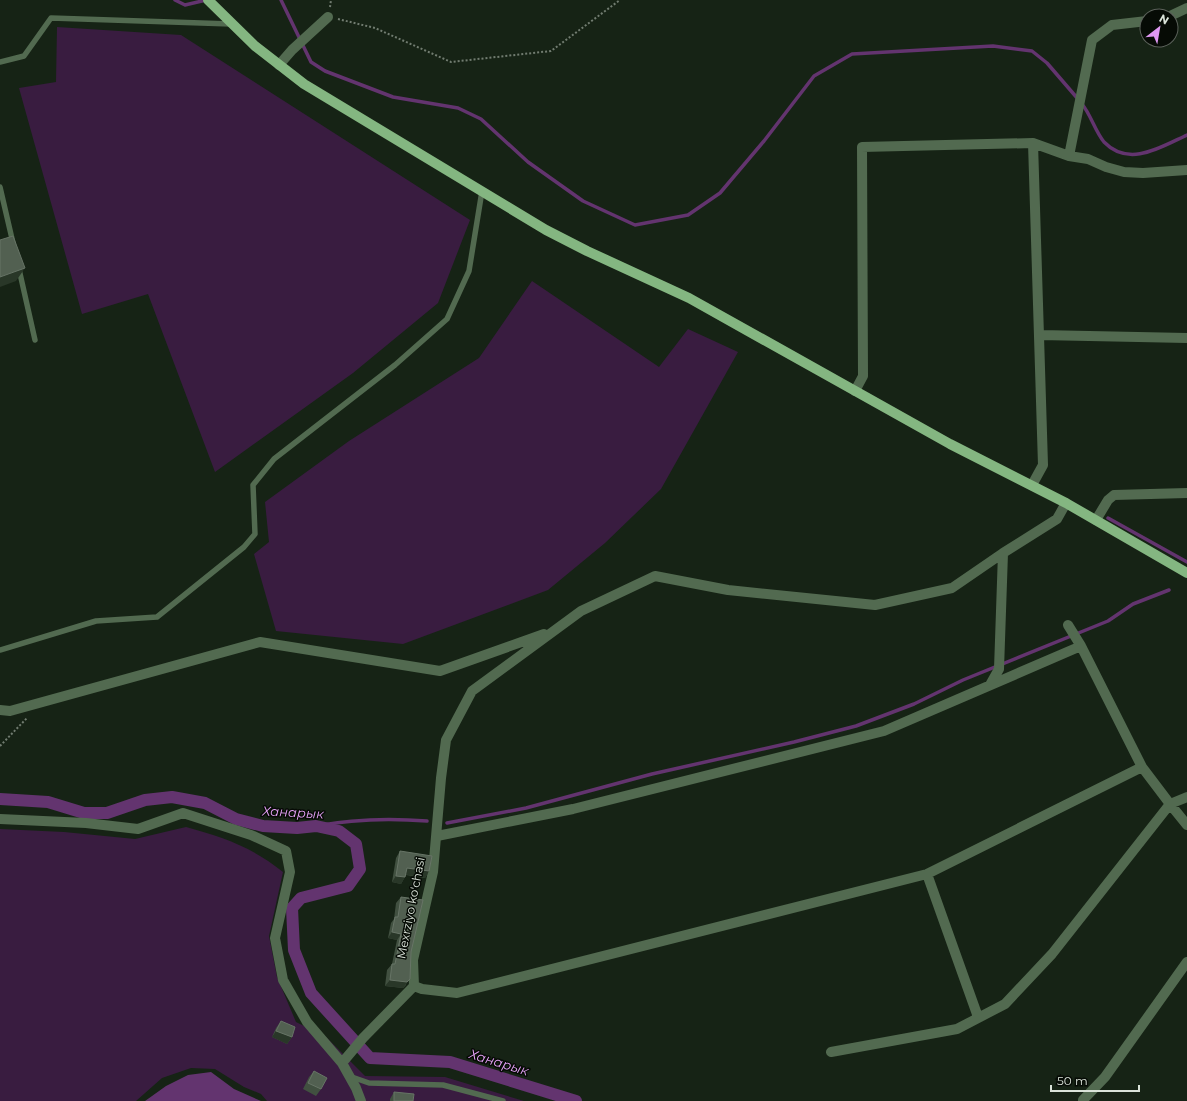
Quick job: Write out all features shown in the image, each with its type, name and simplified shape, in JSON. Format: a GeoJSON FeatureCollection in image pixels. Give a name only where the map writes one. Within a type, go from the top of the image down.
{"type":"FeatureCollection","features":[{"type":"Feature","properties":{"kind":"main road"},"geometry":{"type":"LineString","coordinates":[[210,3],[231,24],[279,65],[331,101],[546,230],[587,251],[689,298],[950,444],[1066,503],[1187,573]]}},
{"type":"Feature","properties":{"kind":"street"},"geometry":{"type":"LineString","coordinates":[[279,65],[292,50],[325,20]]}},
{"type":"Feature","properties":{"kind":"street"},"geometry":{"type":"LineString","coordinates":[[1069,156],[1092,40],[1112,25],[1139,22]]}},
{"type":"Feature","properties":{"kind":"street"},"geometry":{"type":"LineString","coordinates":[[1032,485],[1043,465],[1033,144]]}},
{"type":"Feature","properties":{"kind":"street"},"geometry":{"type":"LineString","coordinates":[[855,391],[863,376],[862,147],[1033,144],[1069,156],[1088,159],[1106,167],[1124,172],[1143,173],[1187,170]]}},
{"type":"Feature","properties":{"kind":"street"},"geometry":{"type":"LineString","coordinates":[[1040,335],[1187,338]]}},
{"type":"Feature","properties":{"kind":"street"},"geometry":{"type":"LineString","coordinates":[[1096,520],[1108,500],[1114,496],[1187,493]]}},
{"type":"Feature","properties":{"kind":"street","name":"Mexrziyo ko'chasi"},"geometry":{"type":"LineString","coordinates":[[414,986],[413,960],[433,872],[437,836],[440,778],[446,740],[472,691],[581,611],[655,576],[728,590],[875,605],[952,588],[1003,553],[1057,519],[1066,503]]}},
{"type":"Feature","properties":{"kind":"street"},"geometry":{"type":"LineString","coordinates":[[990,685],[999,670],[1003,553]]}},
{"type":"Feature","properties":{"kind":"street"},"geometry":{"type":"LineString","coordinates":[[1068,625],[1079,643],[1142,767],[1187,825]]}},
{"type":"Feature","properties":{"kind":"street"},"geometry":{"type":"LineString","coordinates":[[0,710],[10,711],[260,642],[440,671],[556,630]]}},
{"type":"Feature","properties":{"kind":"street"},"geometry":{"type":"LineString","coordinates":[[437,836],[574,808],[884,731],[990,685],[1079,643]]}},
{"type":"Feature","properties":{"kind":"street"},"geometry":{"type":"LineString","coordinates":[[342,1063],[363,1038],[414,986],[422,989],[457,992],[926,874],[1142,767]]}},
{"type":"Feature","properties":{"kind":"street"},"geometry":{"type":"LineString","coordinates":[[831,1052],[956,1029],[1005,1004],[1052,954],[1170,804],[1187,797]]}},
{"type":"Feature","properties":{"kind":"street"},"geometry":{"type":"LineString","coordinates":[[0,819],[86,823],[138,829],[182,813],[251,835],[286,851],[290,872],[275,938],[282,980],[307,1022],[342,1063],[361,1101]]}},
{"type":"Feature","properties":{"kind":"street"},"geometry":{"type":"LineString","coordinates":[[926,874],[978,1017]]}},
{"type":"Feature","properties":{"kind":"street"},"geometry":{"type":"LineString","coordinates":[[1083,1100],[1105,1077],[1187,962]]}},
{"type":"Feature","properties":{"kind":"lane"},"geometry":{"type":"LineString","coordinates":[[0,62],[24,56],[51,18],[231,24]]}},
{"type":"Feature","properties":{"kind":"lane"},"geometry":{"type":"LineString","coordinates":[[0,187],[14,247]]}},
{"type":"Feature","properties":{"kind":"lane"},"geometry":{"type":"LineString","coordinates":[[0,650],[96,621],[157,617],[244,547],[255,534],[253,485],[274,459],[395,365],[447,319],[469,271],[482,191]]}},
{"type":"Feature","properties":{"kind":"lane"},"geometry":{"type":"LineString","coordinates":[[17,262],[35,340]]}},
{"type":"Feature","properties":{"kind":"lane"},"geometry":{"type":"LineString","coordinates":[[349,1076],[369,1083],[443,1085],[503,1101]]}},
{"type":"Feature","properties":{"kind":"path"},"geometry":{"type":"LineString","coordinates":[[325,20],[375,28],[451,62],[551,51],[620,0]]}},
{"type":"Feature","properties":{"kind":"path"},"geometry":{"type":"LineString","coordinates":[[0,746],[27,718]]}},
{"type":"Feature","properties":{"kind":"shaded area"},"geometry":{"type":"Polygon","coordinates":[[[57,27],[181,35],[470,220],[438,303],[353,373],[215,472],[148,294],[82,314],[19,88],[56,82],[57,27]]]}},
{"type":"Feature","properties":{"kind":"shaded area"},"geometry":{"type":"Polygon","coordinates":[[[532,281],[659,367],[688,329],[738,352],[661,489],[605,543],[548,590],[403,644],[276,631],[254,554],[269,542],[265,502],[349,441],[479,358],[532,281]]]}},
{"type":"Feature","properties":{"kind":"shaded area"},"geometry":{"type":"Polygon","coordinates":[[[186,827],[225,839],[248,849],[283,872],[269,936],[277,977],[296,1022],[326,1037],[365,1076],[445,1077],[524,1101],[267,1101],[261,1094],[244,1087],[215,1069],[191,1068],[162,1078],[136,1101],[0,1101],[0,829],[64,832],[135,839],[186,827]]]}},
{"type":"Feature","properties":{"kind":"shaded area"},"geometry":{"type":"Polygon","coordinates":[[[211,1072],[234,1089],[261,1101],[145,1101],[166,1086],[188,1075],[211,1072]]]}},
{"type":"Feature","properties":{"kind":"building"},"geometry":{"type":"Polygon","coordinates":[[[13,236],[25,268],[0,277],[0,240],[13,236]]]}},
{"type":"Feature","properties":{"kind":"building"},"geometry":{"type":"Polygon","coordinates":[[[400,851],[432,856],[429,871],[407,868],[405,877],[396,876],[400,851]]]}},
{"type":"Feature","properties":{"kind":"building"},"geometry":{"type":"Polygon","coordinates":[[[401,897],[423,900],[411,952],[410,979],[407,982],[390,980],[392,964],[395,964],[401,934],[392,932],[395,917],[398,917],[401,897]]]}},
{"type":"Feature","properties":{"kind":"building"},"geometry":{"type":"Polygon","coordinates":[[[281,1021],[295,1027],[292,1037],[276,1031],[281,1021]]]}},
{"type":"Feature","properties":{"kind":"building"},"geometry":{"type":"Polygon","coordinates":[[[314,1071],[327,1078],[321,1089],[308,1083],[314,1071]]]}},
{"type":"Feature","properties":{"kind":"building"},"geometry":{"type":"Polygon","coordinates":[[[394,1092],[414,1094],[413,1101],[394,1101],[394,1092]]]}},
{"type":"Feature","properties":{"kind":"waterway"},"geometry":{"type":"LineString","coordinates":[[175,0],[185,5],[206,0]]}},
{"type":"Feature","properties":{"kind":"waterway"},"geometry":{"type":"LineString","coordinates":[[281,0],[311,62],[325,71],[393,97],[458,108],[481,119],[528,162],[583,201],[635,225],[688,215],[720,193],[764,141],[814,76],[852,54],[993,46],[1032,51],[1047,63],[1078,99]]}},
{"type":"Feature","properties":{"kind":"waterway"},"geometry":{"type":"LineString","coordinates":[[1082,104],[1104,142],[1114,150],[1124,154],[1145,153],[1167,145],[1187,135]]}},
{"type":"Feature","properties":{"kind":"waterway"},"geometry":{"type":"LineString","coordinates":[[1108,518],[1187,562]]}},
{"type":"Feature","properties":{"kind":"waterway"},"geometry":{"type":"LineString","coordinates":[[447,823],[526,808],[652,774],[794,742],[856,726],[914,704],[963,680],[1108,621],[1133,604],[1169,590]]}},
{"type":"Feature","properties":{"kind":"waterway","name":"Ханарык"},"geometry":{"type":"LineString","coordinates":[[0,799],[48,802],[84,813],[107,813],[145,800],[172,797],[205,803],[236,819],[263,826],[297,828],[316,826],[339,831],[356,844],[360,869],[348,886],[301,898],[292,908],[294,950],[311,993],[370,1058],[450,1062],[576,1101]]}},
{"type":"Feature","properties":{"kind":"waterway"},"geometry":{"type":"LineString","coordinates":[[316,826],[371,820],[427,821]]}}]}
